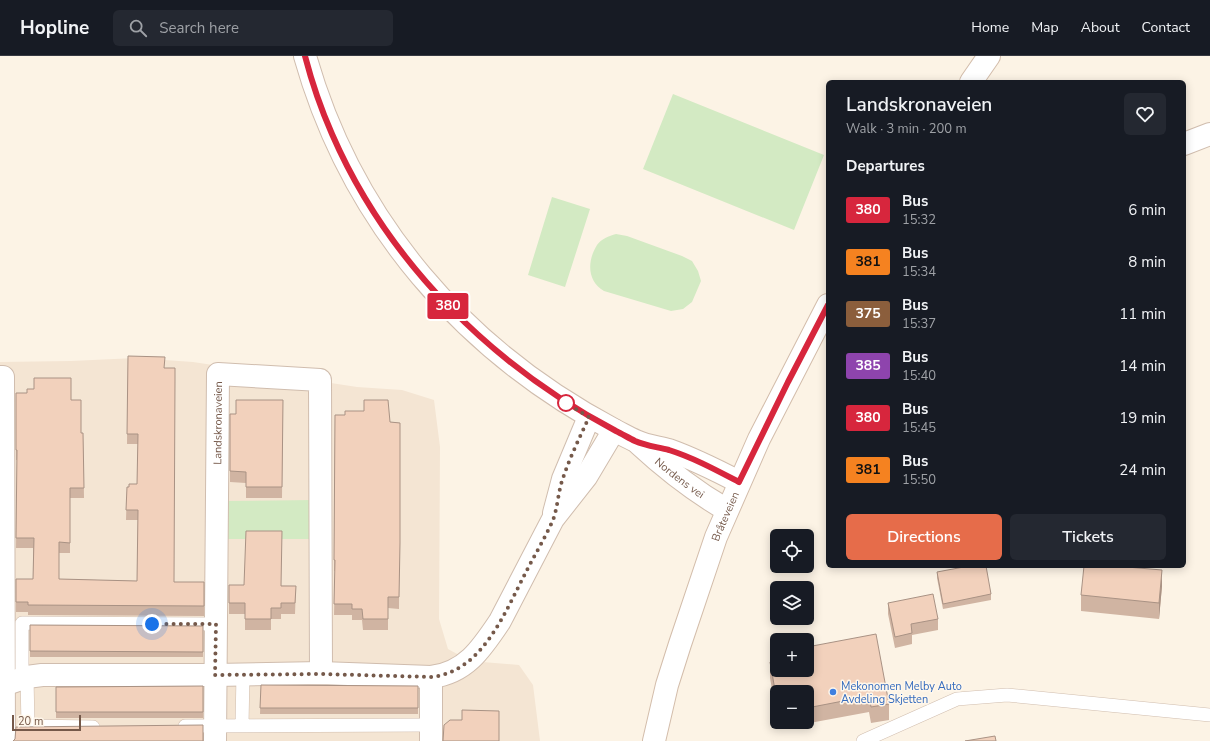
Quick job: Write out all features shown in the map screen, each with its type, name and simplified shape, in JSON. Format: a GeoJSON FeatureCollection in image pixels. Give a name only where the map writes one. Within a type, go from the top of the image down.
{"type":"FeatureCollection","features":[{"type":"Feature","properties":{"kind":"street","name":"Nordens vei"},"geometry":{"type":"LineString","coordinates":[[305,56],[319,102],[332,135],[364,196],[406,258],[448,305],[467,325],[517,368],[547,390],[589,417],[636,442],[662,466],[678,478],[707,499],[727,510]]}},
{"type":"Feature","properties":{"kind":"street"},"geometry":{"type":"LineString","coordinates":[[972,80],[989,56]]}},
{"type":"Feature","properties":{"kind":"street"},"geometry":{"type":"LineString","coordinates":[[1186,143],[1210,134]]}},
{"type":"Feature","properties":{"kind":"street","name":"Bråteveien"},"geometry":{"type":"LineString","coordinates":[[654,741],[668,685],[704,568],[727,510],[784,389],[826,309]]}},
{"type":"Feature","properties":{"kind":"street","name":"Landskronaveien"},"geometry":{"type":"LineString","coordinates":[[215,733],[218,374],[320,380],[321,674]]}},
{"type":"Feature","properties":{"kind":"street"},"geometry":{"type":"LineString","coordinates":[[0,377],[3,377],[2,647],[13,681],[4,741]]}},
{"type":"Feature","properties":{"kind":"street"},"geometry":{"type":"LineString","coordinates":[[553,520],[563,479],[589,417]]}},
{"type":"Feature","properties":{"kind":"street"},"geometry":{"type":"LineString","coordinates":[[13,681],[42,675],[321,674],[442,676],[462,667],[482,647],[500,621],[553,520],[586,477],[614,430]]}},
{"type":"Feature","properties":{"kind":"street","name":"Nordens vei"},"geometry":{"type":"LineString","coordinates":[[636,442],[669,450],[708,466],[739,482]]}},
{"type":"Feature","properties":{"kind":"street"},"geometry":{"type":"LineString","coordinates":[[431,677],[431,733]]}},
{"type":"Feature","properties":{"kind":"lane"},"geometry":{"type":"LineString","coordinates":[[106,727],[28,726],[13,681],[22,623],[216,624]]}},
{"type":"Feature","properties":{"kind":"lane"},"geometry":{"type":"LineString","coordinates":[[242,725],[243,674]]}},
{"type":"Feature","properties":{"kind":"lane"},"geometry":{"type":"LineString","coordinates":[[863,741],[957,699],[1007,695],[1210,715]]}},
{"type":"Feature","properties":{"kind":"lane"},"geometry":{"type":"LineString","coordinates":[[176,726],[215,733],[242,725],[431,733]]}},
{"type":"Feature","properties":{"kind":"shaded area"},"geometry":{"type":"Polygon","coordinates":[[[136,358],[193,362],[357,387],[402,390],[434,400],[440,447],[439,619],[448,649],[470,661],[519,665],[533,685],[540,741],[0,741],[0,362],[136,358]]]}},
{"type":"Feature","properties":{"kind":"green space"},"geometry":{"type":"Polygon","coordinates":[[[673,94],[824,155],[794,230],[643,169],[673,94]]]}},
{"type":"Feature","properties":{"kind":"green space"},"geometry":{"type":"Polygon","coordinates":[[[552,197],[590,209],[565,287],[528,275],[552,197]]]}},
{"type":"Feature","properties":{"kind":"green space"},"geometry":{"type":"Polygon","coordinates":[[[616,234],[627,236],[692,261],[698,271],[701,281],[692,302],[683,309],[671,311],[604,291],[598,287],[594,282],[590,270],[591,258],[597,245],[601,241],[616,234]]]}},
{"type":"Feature","properties":{"kind":"green space"},"geometry":{"type":"Polygon","coordinates":[[[314,500],[314,539],[224,539],[224,501],[314,500]]]}},
{"type":"Feature","properties":{"kind":"building"},"geometry":{"type":"Polygon","coordinates":[[[128,356],[165,357],[164,368],[175,368],[174,582],[204,582],[204,606],[28,605],[28,602],[16,602],[16,579],[33,579],[34,538],[16,538],[16,393],[27,393],[27,389],[34,389],[34,378],[71,378],[71,400],[81,400],[84,488],[70,488],[70,543],[59,542],[59,579],[137,581],[138,510],[126,510],[127,487],[129,487],[129,484],[137,484],[138,434],[127,434],[128,356]]]}},
{"type":"Feature","properties":{"kind":"building"},"geometry":{"type":"Polygon","coordinates":[[[236,400],[283,400],[282,487],[246,487],[246,472],[230,471],[230,414],[236,414],[236,400]]]}},
{"type":"Feature","properties":{"kind":"building"},"geometry":{"type":"Polygon","coordinates":[[[364,400],[388,400],[390,422],[400,423],[399,597],[388,597],[388,619],[363,619],[362,609],[352,609],[352,604],[334,604],[335,415],[345,415],[345,411],[364,411],[364,400]]]}},
{"type":"Feature","properties":{"kind":"building"},"geometry":{"type":"Polygon","coordinates":[[[246,531],[282,531],[281,586],[296,586],[295,603],[281,603],[281,608],[271,608],[271,619],[245,619],[245,603],[229,603],[229,585],[244,585],[246,531]]]}},
{"type":"Feature","properties":{"kind":"building"},"geometry":{"type":"Polygon","coordinates":[[[958,568],[986,568],[991,594],[943,604],[937,572],[958,568]]]}},
{"type":"Feature","properties":{"kind":"building"},"geometry":{"type":"Polygon","coordinates":[[[1084,568],[1138,568],[1162,570],[1159,603],[1081,595],[1084,568]]]}},
{"type":"Feature","properties":{"kind":"building"},"geometry":{"type":"Polygon","coordinates":[[[933,594],[938,619],[911,624],[912,633],[895,637],[888,603],[933,594]]]}},
{"type":"Feature","properties":{"kind":"building"},"geometry":{"type":"Polygon","coordinates":[[[30,625],[203,626],[203,652],[30,651],[30,625]]]}},
{"type":"Feature","properties":{"kind":"building"},"geometry":{"type":"Polygon","coordinates":[[[876,634],[889,704],[871,707],[869,696],[814,707],[814,685],[774,685],[773,677],[814,677],[814,646],[876,634]]]}},
{"type":"Feature","properties":{"kind":"building"},"geometry":{"type":"Polygon","coordinates":[[[261,685],[418,686],[418,708],[260,708],[261,685]]]}},
{"type":"Feature","properties":{"kind":"building"},"geometry":{"type":"Polygon","coordinates":[[[203,686],[203,712],[56,712],[56,687],[203,686]]]}},
{"type":"Feature","properties":{"kind":"building"},"geometry":{"type":"Polygon","coordinates":[[[462,710],[499,711],[499,741],[443,741],[444,725],[450,720],[462,720],[462,710]]]}},
{"type":"Feature","properties":{"kind":"building"},"geometry":{"type":"Polygon","coordinates":[[[203,725],[203,741],[13,741],[15,739],[16,727],[203,725]]]}},
{"type":"Feature","properties":{"kind":"building"},"geometry":{"type":"Polygon","coordinates":[[[995,736],[996,741],[965,741],[995,736]]]}},
{"type":"Feature","properties":{"kind":"bus line","name":"380"},"geometry":{"type":"LineString","coordinates":[[305,56],[319,102],[332,135],[345,161],[364,196],[383,226],[425,281],[467,325],[517,368],[566,403],[636,442],[669,450],[708,466],[739,482],[759,439],[826,308]]}},
{"type":"Feature","properties":{"kind":"place","name":"Mekonomen Melby Auto Avdeling Skjetten"},"geometry":{"type":"Point","coordinates":[833,692]}},
{"type":"Feature","properties":{"kind":"route"},"geometry":{"type":"LineString","coordinates":[[152,624],[216,624],[215,675],[321,674],[431,677],[442,676],[462,667],[482,647],[500,621],[553,520],[563,479],[589,417],[566,403]]}}]}
